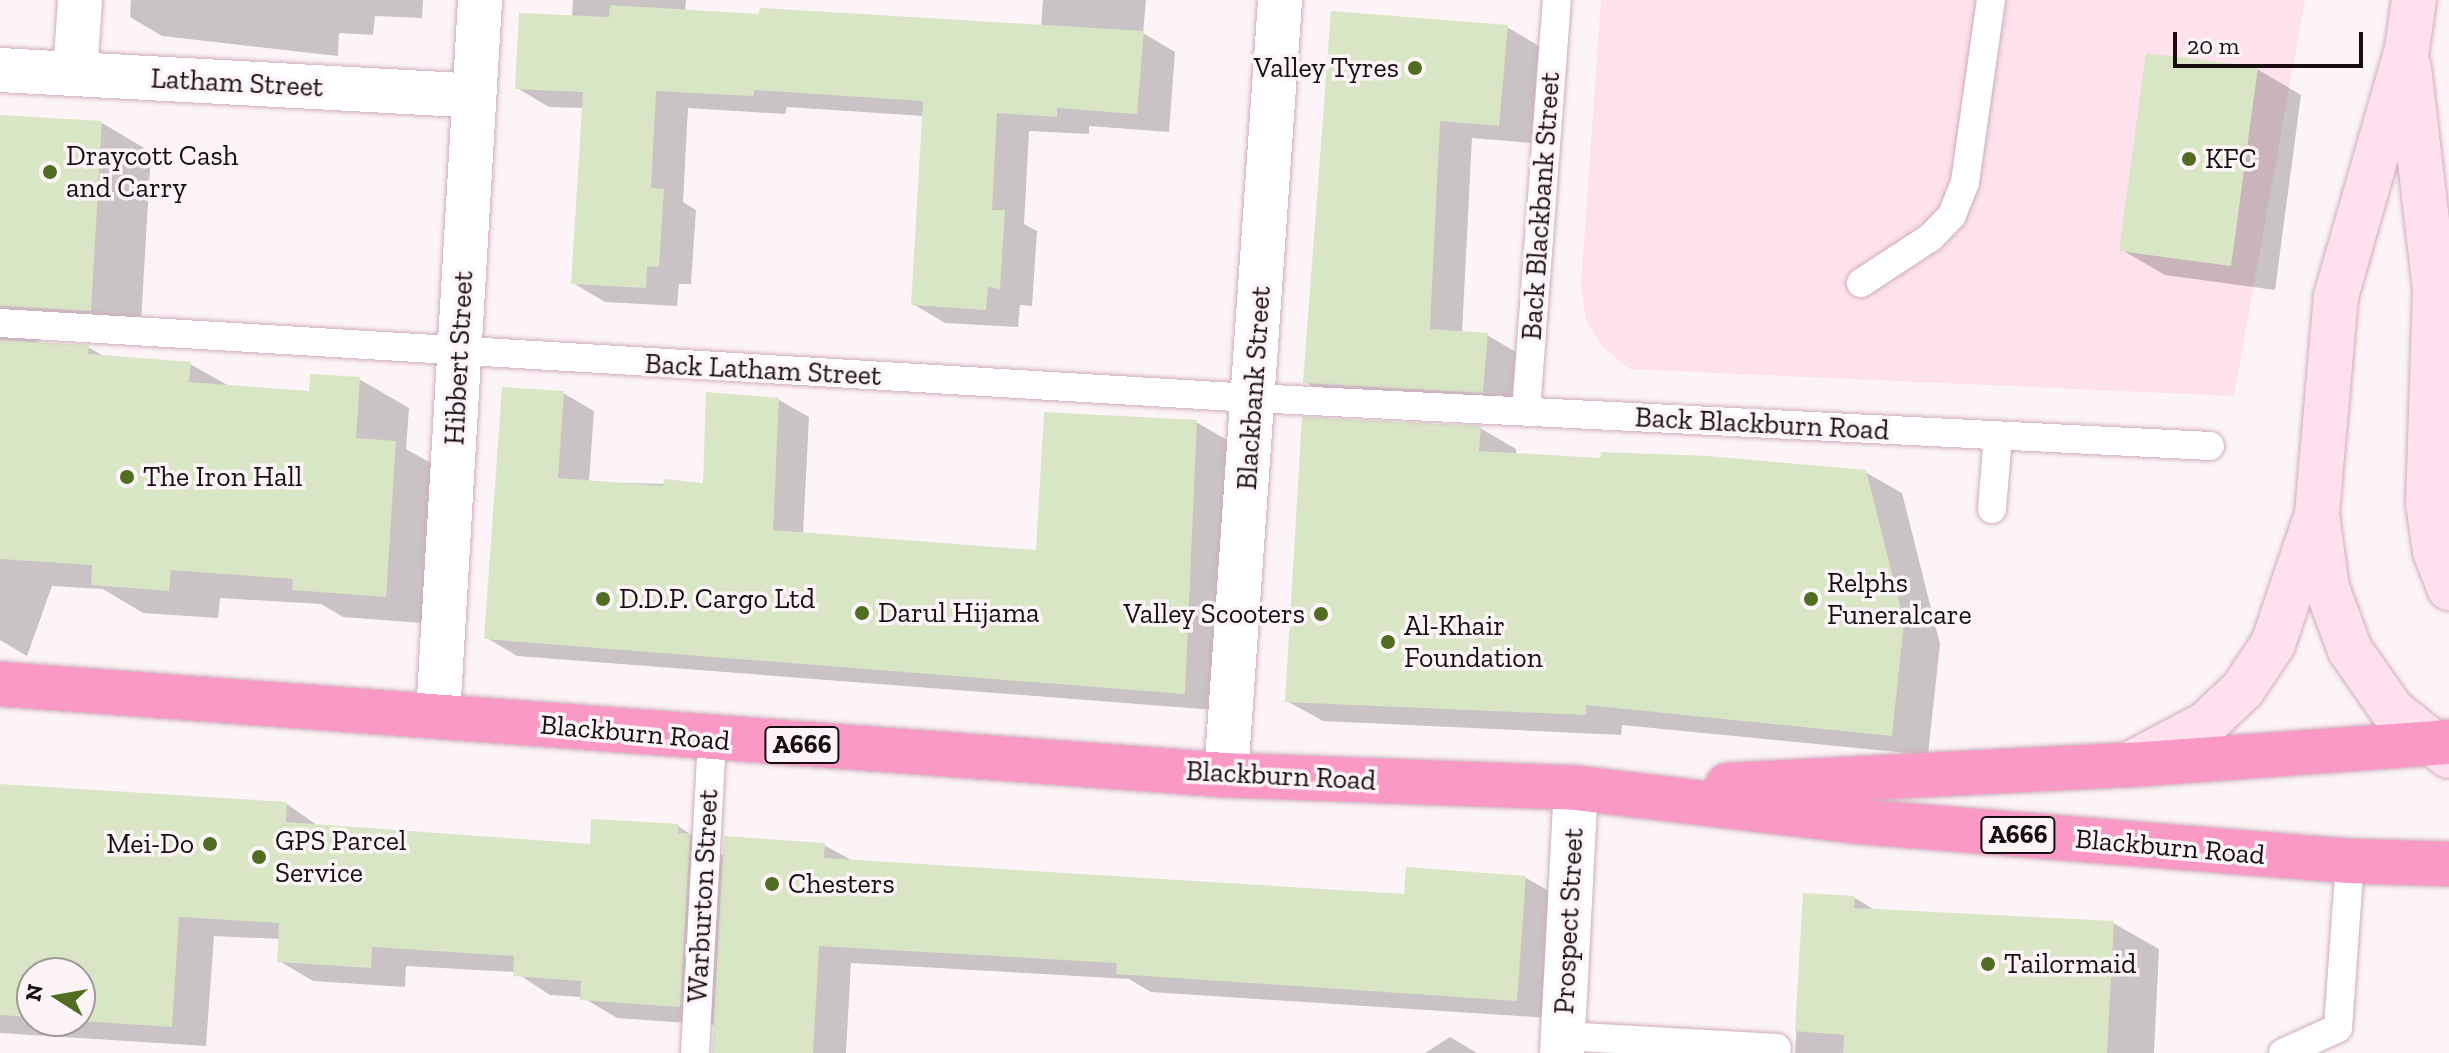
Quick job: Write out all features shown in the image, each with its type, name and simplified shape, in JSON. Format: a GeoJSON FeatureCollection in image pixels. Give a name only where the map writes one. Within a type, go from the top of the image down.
{"type":"FeatureCollection","features":[{"type":"Feature","properties":{"kind":"highway","name":"Blackburn Road"},"geometry":{"type":"LineString","coordinates":[[0,684],[438,716],[712,740],[1226,775],[1590,789],[2128,765],[2442,747]]}},
{"type":"Feature","properties":{"kind":"highway","name":"Blackburn Road"},"geometry":{"type":"LineString","coordinates":[[1590,789],[1852,821],[2350,861],[2449,864]]}},
{"type":"Feature","properties":{"kind":"street"},"geometry":{"type":"LineString","coordinates":[[75,74],[80,0]]}},
{"type":"Feature","properties":{"kind":"street","name":"Hibbert Street"},"geometry":{"type":"LineString","coordinates":[[438,716],[480,0]]}},
{"type":"Feature","properties":{"kind":"street","name":"Blackbank Street"},"geometry":{"type":"LineString","coordinates":[[1226,775],[1280,0]]}},
{"type":"Feature","properties":{"kind":"street"},"geometry":{"type":"LineString","coordinates":[[2414,0],[2407,49],[2336,296],[2317,515],[2327,588],[2350,650],[2392,710],[2442,747]]}},
{"type":"Feature","properties":{"kind":"street"},"geometry":{"type":"LineString","coordinates":[[2407,49],[2435,291],[2428,503],[2435,551],[2449,588]]}},
{"type":"Feature","properties":{"kind":"street","name":"Latham Street"},"geometry":{"type":"LineString","coordinates":[[0,70],[474,96]]}},
{"type":"Feature","properties":{"kind":"street"},"geometry":{"type":"LineString","coordinates":[[2128,765],[2206,724],[2243,689],[2273,644],[2317,515]]}},
{"type":"Feature","properties":{"kind":"street","name":"Prospect Street"},"geometry":{"type":"LineString","coordinates":[[1563,1044],[1590,789]]}},
{"type":"Feature","properties":{"kind":"lane","name":"Back Blackbank Street"},"geometry":{"type":"LineString","coordinates":[[1526,411],[1557,0]]}},
{"type":"Feature","properties":{"kind":"lane"},"geometry":{"type":"LineString","coordinates":[[1861,283],[1931,237],[1952,215],[1965,182],[1991,0]]}},
{"type":"Feature","properties":{"kind":"lane","name":"Back Latham Street"},"geometry":{"type":"LineString","coordinates":[[0,323],[460,353],[1526,411]]}},
{"type":"Feature","properties":{"kind":"lane","name":"Back Blackburn Road"},"geometry":{"type":"LineString","coordinates":[[1526,411],[2210,446]]}},
{"type":"Feature","properties":{"kind":"lane"},"geometry":{"type":"LineString","coordinates":[[1992,509],[1998,436]]}},
{"type":"Feature","properties":{"kind":"lane","name":"Warburton Street"},"geometry":{"type":"LineString","coordinates":[[695,1053],[712,740]]}},
{"type":"Feature","properties":{"kind":"lane"},"geometry":{"type":"LineString","coordinates":[[2283,1053],[2338,1028],[2350,861]]}},
{"type":"Feature","properties":{"kind":"lane"},"geometry":{"type":"LineString","coordinates":[[1563,1044],[1777,1048]]}},
{"type":"Feature","properties":{"kind":"shaded area"},"geometry":{"type":"Polygon","coordinates":[[[1601,0],[2305,0],[2234,396],[1629,369],[1601,345],[1586,321],[1581,285],[1601,0]]]}},
{"type":"Feature","properties":{"kind":"building"},"geometry":{"type":"Polygon","coordinates":[[[610,5],[759,14],[760,8],[1144,31],[1137,114],[1057,108],[1057,117],[997,113],[992,210],[1005,210],[1000,289],[988,287],[986,310],[911,305],[923,101],[755,90],[753,96],[656,91],[651,188],[664,189],[659,267],[647,266],[646,288],[571,284],[583,92],[515,89],[519,13],[609,17],[610,5]]]}},
{"type":"Feature","properties":{"kind":"building"},"geometry":{"type":"Polygon","coordinates":[[[1331,11],[1508,25],[1499,126],[1440,121],[1430,329],[1488,333],[1483,393],[1303,383],[1331,11]]]}},
{"type":"Feature","properties":{"kind":"building","name":"KFC"},"geometry":{"type":"Polygon","coordinates":[[[2146,53],[2258,67],[2231,266],[2119,251],[2146,53]]]}},
{"type":"Feature","properties":{"kind":"building","name":"Draycott Cash and Carry"},"geometry":{"type":"Polygon","coordinates":[[[0,115],[102,121],[91,311],[0,306],[0,115]]]}},
{"type":"Feature","properties":{"kind":"building","name":"The Iron Hall"},"geometry":{"type":"Polygon","coordinates":[[[0,340],[89,345],[88,354],[191,362],[189,382],[309,391],[310,374],[360,377],[356,438],[396,441],[386,597],[292,590],[293,579],[171,570],[169,591],[91,585],[92,565],[0,559],[0,340]]]}},
{"type":"Feature","properties":{"kind":"building"},"geometry":{"type":"Polygon","coordinates":[[[502,387],[564,391],[558,478],[663,486],[664,479],[703,483],[706,392],[779,398],[773,530],[1036,550],[1044,412],[1197,420],[1185,694],[484,639],[502,387]]]}},
{"type":"Feature","properties":{"kind":"building"},"geometry":{"type":"Polygon","coordinates":[[[1302,417],[1481,426],[1479,451],[1600,458],[1601,452],[1708,456],[1866,470],[1904,622],[1892,736],[1586,705],[1586,715],[1285,702],[1302,417]]]}},
{"type":"Feature","properties":{"kind":"building"},"geometry":{"type":"Polygon","coordinates":[[[0,784],[287,802],[286,822],[590,844],[591,819],[679,824],[678,833],[690,834],[680,1007],[580,1000],[581,981],[513,976],[514,956],[372,947],[371,968],[277,962],[279,923],[179,917],[172,1027],[96,1022],[96,957],[16,957],[16,1016],[0,1015],[0,784]]]}},
{"type":"Feature","properties":{"kind":"building"},"geometry":{"type":"Polygon","coordinates":[[[724,836],[825,843],[824,858],[1404,894],[1406,867],[1526,876],[1517,1001],[1116,974],[1117,963],[819,946],[813,1053],[712,1053],[724,836]]]}},
{"type":"Feature","properties":{"kind":"building"},"geometry":{"type":"Polygon","coordinates":[[[1803,893],[1855,896],[1854,908],[2114,921],[2107,1053],[1843,1053],[1844,1035],[1795,1031],[1803,893]]]}},
{"type":"Feature","properties":{"kind":"place","name":"Valley Tyres"},"geometry":{"type":"Point","coordinates":[1415,68]}},
{"type":"Feature","properties":{"kind":"place","name":"KFC"},"geometry":{"type":"Point","coordinates":[2189,159]}},
{"type":"Feature","properties":{"kind":"place","name":"Draycott Cash and Carry"},"geometry":{"type":"Point","coordinates":[50,172]}},
{"type":"Feature","properties":{"kind":"place","name":"The Iron Hall"},"geometry":{"type":"Point","coordinates":[127,477]}},
{"type":"Feature","properties":{"kind":"place","name":"D.D.P. Cargo Ltd"},"geometry":{"type":"Point","coordinates":[603,599]}},
{"type":"Feature","properties":{"kind":"place","name":"Relphs Funeralcare"},"geometry":{"type":"Point","coordinates":[1811,599]}},
{"type":"Feature","properties":{"kind":"place","name":"Darul Hijama"},"geometry":{"type":"Point","coordinates":[862,613]}},
{"type":"Feature","properties":{"kind":"place","name":"Valley Scooters"},"geometry":{"type":"Point","coordinates":[1321,614]}},
{"type":"Feature","properties":{"kind":"place","name":"Al-Khair Foundation"},"geometry":{"type":"Point","coordinates":[1388,642]}},
{"type":"Feature","properties":{"kind":"place","name":"Mei-Do"},"geometry":{"type":"Point","coordinates":[210,844]}},
{"type":"Feature","properties":{"kind":"place","name":"GPS Parcel Service"},"geometry":{"type":"Point","coordinates":[259,857]}},
{"type":"Feature","properties":{"kind":"place","name":"Chesters"},"geometry":{"type":"Point","coordinates":[772,884]}},
{"type":"Feature","properties":{"kind":"place","name":"Tailormaid"},"geometry":{"type":"Point","coordinates":[1988,964]}}]}
